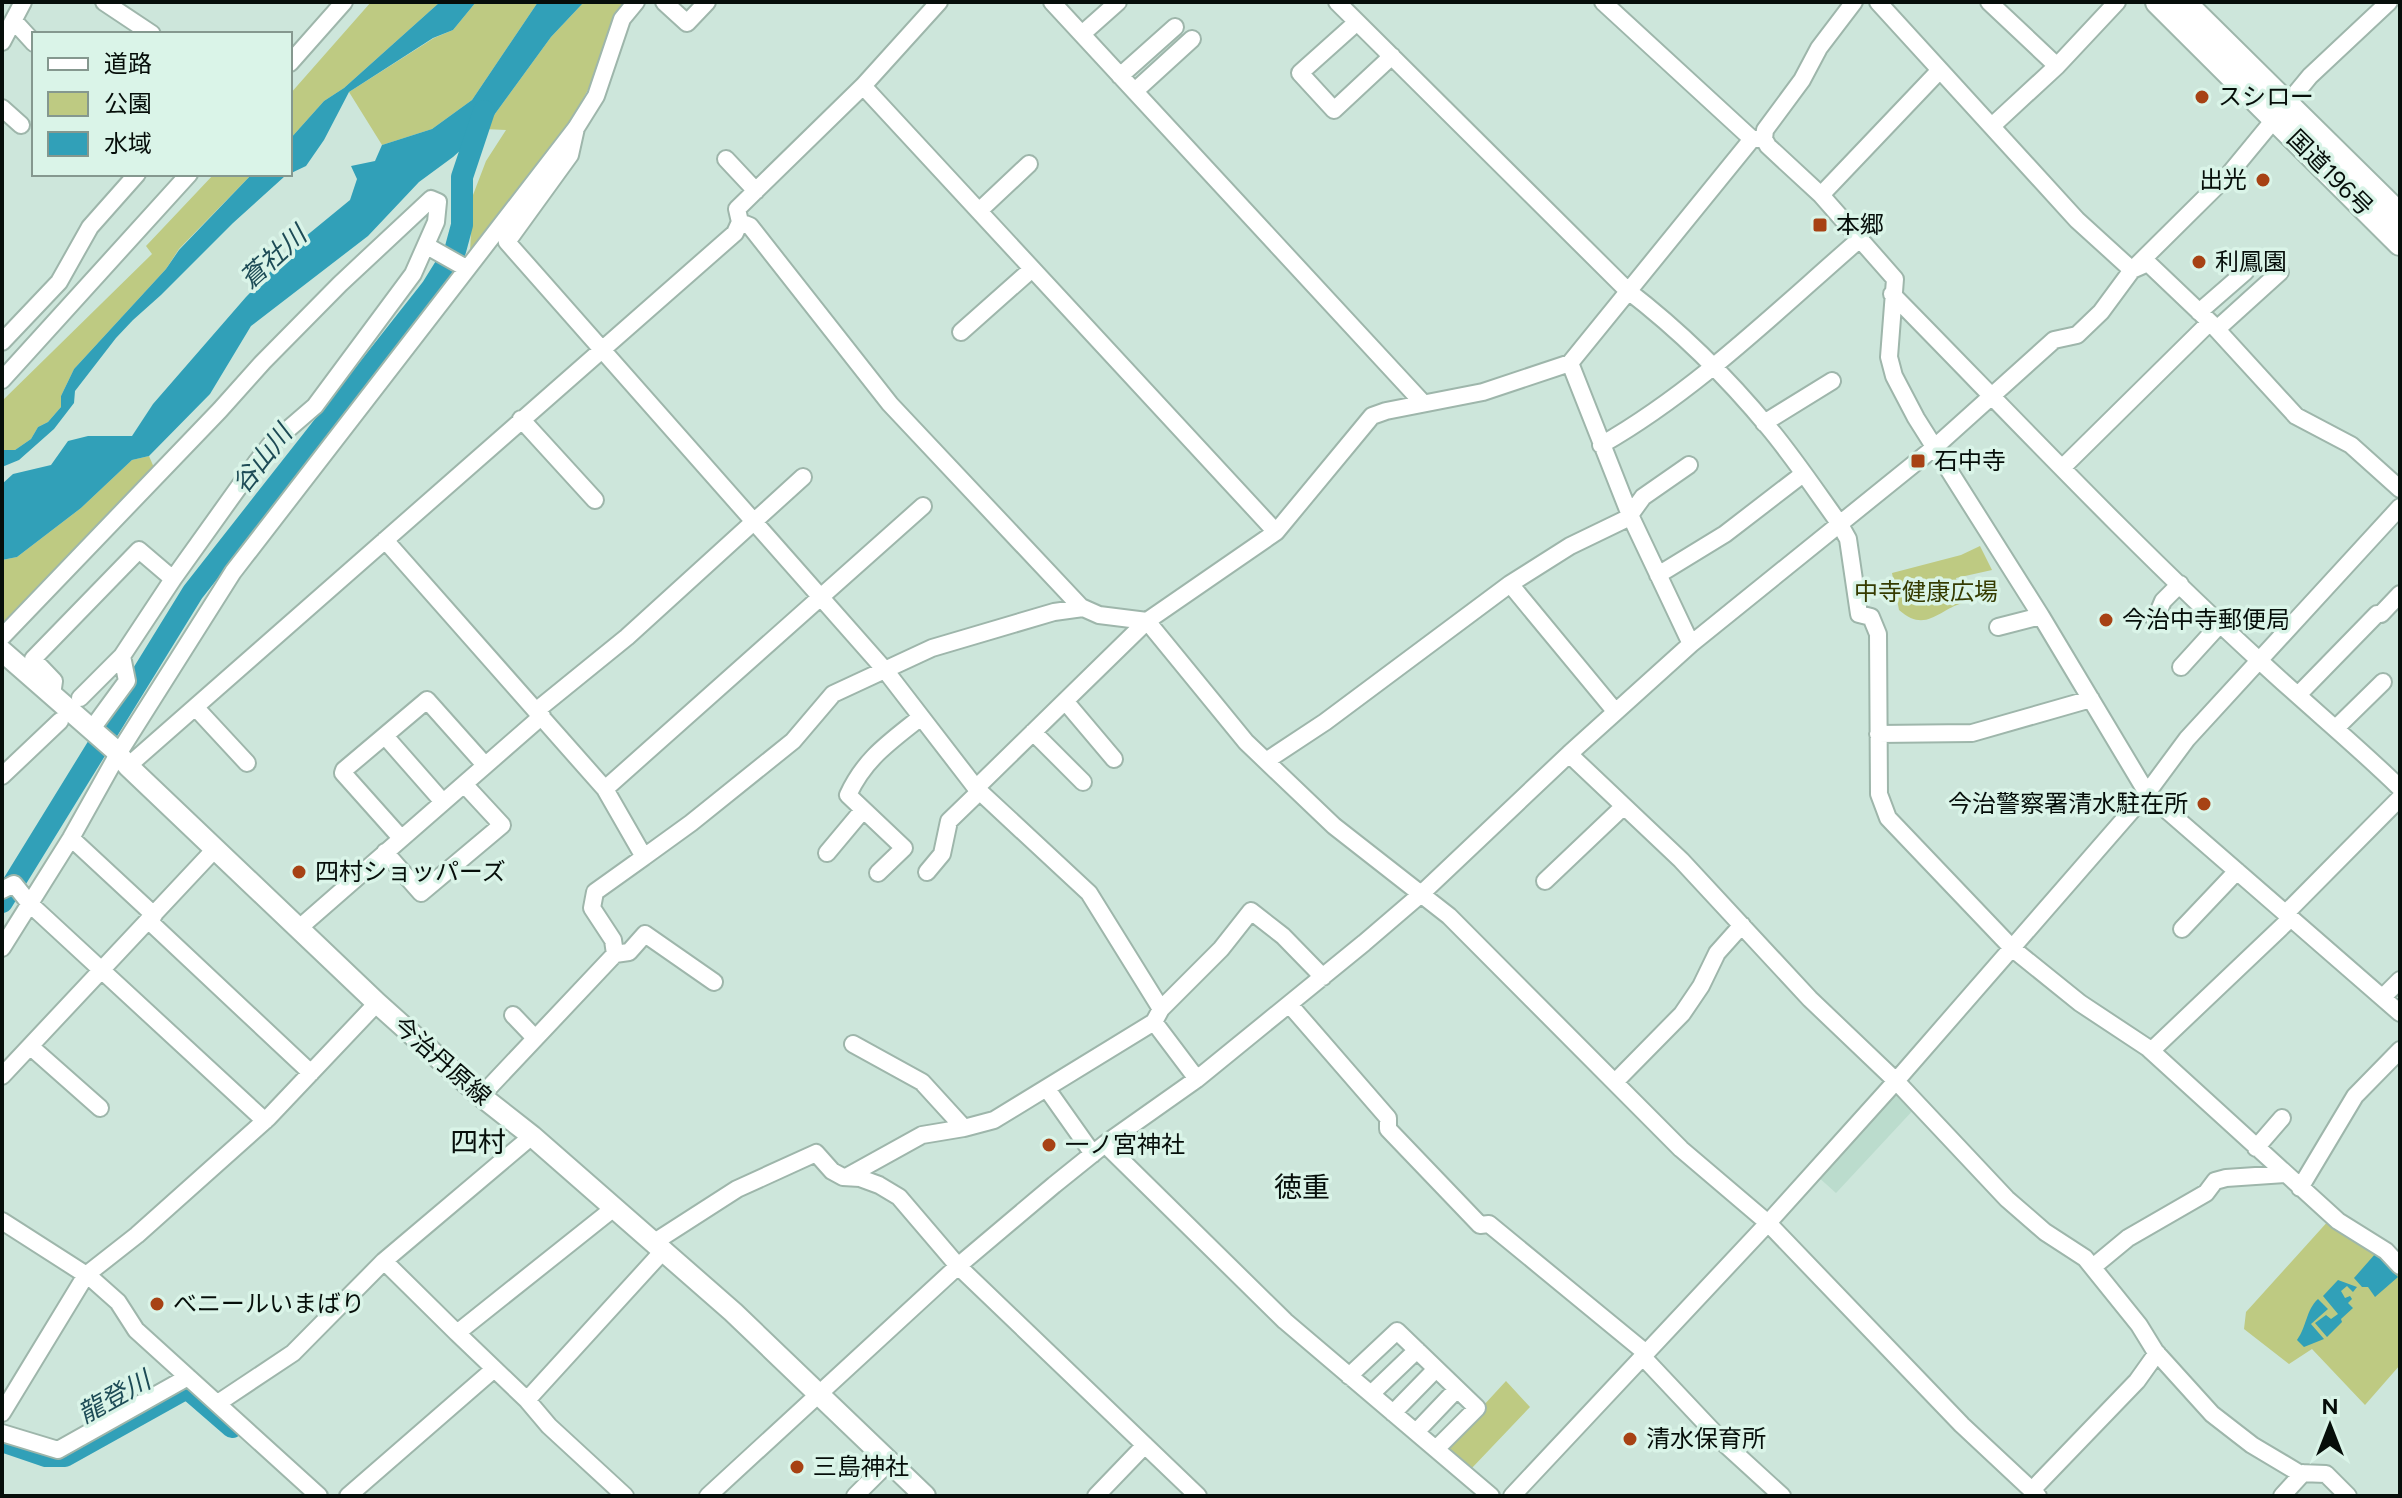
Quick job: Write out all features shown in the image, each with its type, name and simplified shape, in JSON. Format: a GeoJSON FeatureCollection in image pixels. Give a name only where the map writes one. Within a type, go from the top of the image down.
{"type":"FeatureCollection","features":[{"type":"Feature","properties":{"kind":"highway","name":"国道196号"},"geometry":{"type":"LineString","coordinates":[[2158,2],[2400,216]]}},
{"type":"Feature","properties":{"kind":"highway","name":"国道196号"},"geometry":{"type":"LineString","coordinates":[[2183,2],[2400,243]]}},
{"type":"Feature","properties":{"kind":"main road","name":"今治丹原線"},"geometry":{"type":"LineString","coordinates":[[2,651],[120,756],[377,1003],[733,1312],[925,1496]]}},
{"type":"Feature","properties":{"kind":"street"},"geometry":{"type":"LineString","coordinates":[[2,42],[23,2]]}},
{"type":"Feature","properties":{"kind":"street"},"geometry":{"type":"LineString","coordinates":[[104,2],[149,32]]}},
{"type":"Feature","properties":{"kind":"street"},"geometry":{"type":"LineString","coordinates":[[297,48],[344,2]]}},
{"type":"Feature","properties":{"kind":"street"},"geometry":{"type":"LineString","coordinates":[[2,948],[17,894],[71,838],[233,572],[576,128],[596,96],[622,19],[636,2]]}},
{"type":"Feature","properties":{"kind":"street"},"geometry":{"type":"LineString","coordinates":[[664,2],[687,23],[707,2]]}},
{"type":"Feature","properties":{"kind":"street"},"geometry":{"type":"LineString","coordinates":[[120,756],[196,708],[735,233],[740,222],[737,209],[863,86],[939,2]]}},
{"type":"Feature","properties":{"kind":"street"},"geometry":{"type":"LineString","coordinates":[[1052,2],[1423,403]]}},
{"type":"Feature","properties":{"kind":"street"},"geometry":{"type":"LineString","coordinates":[[1082,34],[1118,2]]}},
{"type":"Feature","properties":{"kind":"street"},"geometry":{"type":"LineString","coordinates":[[1337,2],[1627,290],[1665,319],[1713,365],[1764,423],[1839,523],[1848,539],[1859,614],[1871,617],[1878,634],[1879,794],[1888,818],[2013,949],[2080,1003],[2151,1051],[2338,1221],[2386,1251],[2400,1266]]}},
{"type":"Feature","properties":{"kind":"street"},"geometry":{"type":"LineString","coordinates":[[1603,2],[1821,195],[1895,279],[1889,357],[1894,376],[1916,418],[2041,616],[2147,793],[2400,1013]]}},
{"type":"Feature","properties":{"kind":"street"},"geometry":{"type":"LineString","coordinates":[[1878,2],[2077,220],[2132,270]]}},
{"type":"Feature","properties":{"kind":"street"},"geometry":{"type":"LineString","coordinates":[[1989,2],[2057,66]]}},
{"type":"Feature","properties":{"kind":"street"},"geometry":{"type":"LineString","coordinates":[[1992,126],[2057,66],[2117,2]]}},
{"type":"Feature","properties":{"kind":"street"},"geometry":{"type":"LineString","coordinates":[[708,1496],[958,1266],[1099,1149],[1197,1079],[1420,895],[1615,711],[1691,644],[1935,447],[2054,340],[2077,335],[2101,312],[2132,270],[2230,173],[2310,76],[2389,2]]}},
{"type":"Feature","properties":{"kind":"street"},"geometry":{"type":"LineString","coordinates":[[927,872],[942,854],[949,821],[1033,732],[1147,621],[1276,532],[1372,416],[1483,392],[1570,363],[1627,290],[1758,139],[1802,80],[1819,48],[1851,3]]}},
{"type":"Feature","properties":{"kind":"street"},"geometry":{"type":"LineString","coordinates":[[14,21],[32,41]]}},
{"type":"Feature","properties":{"kind":"street"},"geometry":{"type":"LineString","coordinates":[[1357,22],[1300,73],[1334,110],[1392,56]]}},
{"type":"Feature","properties":{"kind":"street"},"geometry":{"type":"LineString","coordinates":[[1120,76],[1175,27]]}},
{"type":"Feature","properties":{"kind":"street"},"geometry":{"type":"LineString","coordinates":[[1135,91],[1192,39]]}},
{"type":"Feature","properties":{"kind":"street"},"geometry":{"type":"LineString","coordinates":[[1821,195],[1940,70]]}},
{"type":"Feature","properties":{"kind":"street"},"geometry":{"type":"LineString","coordinates":[[863,86],[1276,532]]}},
{"type":"Feature","properties":{"kind":"street"},"geometry":{"type":"LineString","coordinates":[[2,108],[21,125]]}},
{"type":"Feature","properties":{"kind":"street"},"geometry":{"type":"LineString","coordinates":[[576,128],[570,155],[507,242],[885,670],[977,790],[1089,893],[1157,1015],[1197,1079]]}},
{"type":"Feature","properties":{"kind":"street"},"geometry":{"type":"LineString","coordinates":[[726,159],[756,191]]}},
{"type":"Feature","properties":{"kind":"street"},"geometry":{"type":"LineString","coordinates":[[979,211],[1029,164]]}},
{"type":"Feature","properties":{"kind":"street"},"geometry":{"type":"LineString","coordinates":[[2,342],[59,282],[90,227],[135,176]]}},
{"type":"Feature","properties":{"kind":"street"},"geometry":{"type":"LineString","coordinates":[[2,380],[187,176]]}},
{"type":"Feature","properties":{"kind":"street"},"geometry":{"type":"LineString","coordinates":[[2,637],[340,284],[431,199],[438,202],[436,222],[413,274],[315,406],[271,444],[173,579],[122,656],[80,698]]}},
{"type":"Feature","properties":{"kind":"street"},"geometry":{"type":"LineString","coordinates":[[740,222],[750,226],[890,404],[1083,608],[1099,615],[1147,621],[1246,742],[1334,826],[1449,916],[1681,1149],[1768,1223],[1962,1425],[2035,1493],[2137,1381],[2157,1353]]}},
{"type":"Feature","properties":{"kind":"street"},"geometry":{"type":"LineString","coordinates":[[1601,445],[1635,425],[1713,365],[1861,238]]}},
{"type":"Feature","properties":{"kind":"street"},"geometry":{"type":"LineString","coordinates":[[427,246],[466,268]]}},
{"type":"Feature","properties":{"kind":"street"},"geometry":{"type":"LineString","coordinates":[[2132,270],[2148,263],[2208,321],[2296,416],[2351,445],[2400,489]]}},
{"type":"Feature","properties":{"kind":"street"},"geometry":{"type":"LineString","coordinates":[[961,332],[1032,269]]}},
{"type":"Feature","properties":{"kind":"street"},"geometry":{"type":"LineString","coordinates":[[2062,468],[2208,321],[2245,272]]}},
{"type":"Feature","properties":{"kind":"street"},"geometry":{"type":"LineString","coordinates":[[2208,321],[2280,272]]}},
{"type":"Feature","properties":{"kind":"street"},"geometry":{"type":"LineString","coordinates":[[1892,294],[2062,468],[2260,662],[2400,788]]}},
{"type":"Feature","properties":{"kind":"street"},"geometry":{"type":"LineString","coordinates":[[1570,363],[1630,516],[1691,644]]}},
{"type":"Feature","properties":{"kind":"street"},"geometry":{"type":"LineString","coordinates":[[1764,423],[1832,381]]}},
{"type":"Feature","properties":{"kind":"street"},"geometry":{"type":"LineString","coordinates":[[521,419],[595,500]]}},
{"type":"Feature","properties":{"kind":"street"},"geometry":{"type":"LineString","coordinates":[[1266,761],[1325,722],[1510,584],[1570,546],[1630,516],[1650,492],[1689,465]]}},
{"type":"Feature","properties":{"kind":"street"},"geometry":{"type":"LineString","coordinates":[[1658,575],[1725,534],[1803,474]]}},
{"type":"Feature","properties":{"kind":"street"},"geometry":{"type":"LineString","coordinates":[[298,929],[464,784],[803,477]]}},
{"type":"Feature","properties":{"kind":"street"},"geometry":{"type":"LineString","coordinates":[[605,789],[923,506]]}},
{"type":"Feature","properties":{"kind":"street"},"geometry":{"type":"LineString","coordinates":[[1512,1496],[1768,1223],[1896,1081],[2147,793],[2187,739],[2400,507]]}},
{"type":"Feature","properties":{"kind":"street"},"geometry":{"type":"LineString","coordinates":[[385,540],[605,789],[644,857]]}},
{"type":"Feature","properties":{"kind":"street"},"geometry":{"type":"LineString","coordinates":[[52,695],[54,681],[33,659],[139,550],[173,579]]}},
{"type":"Feature","properties":{"kind":"street"},"geometry":{"type":"LineString","coordinates":[[1510,584],[1615,711]]}},
{"type":"Feature","properties":{"kind":"street"},"geometry":{"type":"LineString","coordinates":[[2155,620],[2163,601],[2180,584]]}},
{"type":"Feature","properties":{"kind":"street"},"geometry":{"type":"LineString","coordinates":[[2298,695],[2400,594]]}},
{"type":"Feature","properties":{"kind":"street"},"geometry":{"type":"LineString","coordinates":[[615,954],[613,940],[592,908],[595,892],[691,823],[793,741],[833,694],[932,648],[1054,612],[1083,608]]}},
{"type":"Feature","properties":{"kind":"street"},"geometry":{"type":"LineString","coordinates":[[1998,627],[2041,616]]}},
{"type":"Feature","properties":{"kind":"street"},"geometry":{"type":"LineString","coordinates":[[2181,667],[2221,623]]}},
{"type":"Feature","properties":{"kind":"street"},"geometry":{"type":"LineString","coordinates":[[93,732],[127,681],[122,656]]}},
{"type":"Feature","properties":{"kind":"street"},"geometry":{"type":"LineString","coordinates":[[2336,728],[2383,682]]}},
{"type":"Feature","properties":{"kind":"street"},"geometry":{"type":"LineString","coordinates":[[1878,734],[1972,733],[2091,699]]}},
{"type":"Feature","properties":{"kind":"street"},"geometry":{"type":"LineString","coordinates":[[401,838],[343,773],[385,736],[427,700],[485,765]]}},
{"type":"Feature","properties":{"kind":"street"},"geometry":{"type":"LineString","coordinates":[[1065,701],[1114,759]]}},
{"type":"Feature","properties":{"kind":"street"},"geometry":{"type":"LineString","coordinates":[[196,708],[247,763]]}},
{"type":"Feature","properties":{"kind":"street"},"geometry":{"type":"LineString","coordinates":[[878,873],[904,848],[848,795],[858,774],[873,755],[921,717]]}},
{"type":"Feature","properties":{"kind":"street"},"geometry":{"type":"LineString","coordinates":[[2,776],[60,721]]}},
{"type":"Feature","properties":{"kind":"street"},"geometry":{"type":"LineString","coordinates":[[1033,732],[1083,782]]}},
{"type":"Feature","properties":{"kind":"street"},"geometry":{"type":"LineString","coordinates":[[385,736],[443,802]]}},
{"type":"Feature","properties":{"kind":"street"},"geometry":{"type":"LineString","coordinates":[[1569,754],[1681,860],[1810,999],[1896,1081],[2007,1199],[2045,1232],[2085,1258],[2139,1325],[2157,1353],[2212,1414],[2252,1445],[2303,1473],[2326,1474],[2348,1496]]}},
{"type":"Feature","properties":{"kind":"street"},"geometry":{"type":"LineString","coordinates":[[385,852],[421,893],[502,825],[464,784]]}},
{"type":"Feature","properties":{"kind":"street"},"geometry":{"type":"LineString","coordinates":[[2151,1051],[2288,916],[2400,798]]}},
{"type":"Feature","properties":{"kind":"street"},"geometry":{"type":"LineString","coordinates":[[1545,881],[1624,806]]}},
{"type":"Feature","properties":{"kind":"street"},"geometry":{"type":"LineString","coordinates":[[827,853],[863,810]]}},
{"type":"Feature","properties":{"kind":"street"},"geometry":{"type":"LineString","coordinates":[[71,838],[311,1073]]}},
{"type":"Feature","properties":{"kind":"street"},"geometry":{"type":"LineString","coordinates":[[2,1076],[215,849]]}},
{"type":"Feature","properties":{"kind":"street"},"geometry":{"type":"LineString","coordinates":[[2182,929],[2237,871]]}},
{"type":"Feature","properties":{"kind":"street"},"geometry":{"type":"LineString","coordinates":[[17,894],[103,969],[265,1121]]}},
{"type":"Feature","properties":{"kind":"street"},"geometry":{"type":"LineString","coordinates":[[846,1177],[922,1135],[994,1120],[1047,1089],[1157,1015],[1221,949],[1251,911],[1283,936],[1323,977]]}},
{"type":"Feature","properties":{"kind":"street"},"geometry":{"type":"LineString","coordinates":[[1615,1082],[1682,1014],[1701,986],[1717,953],[1742,925]]}},
{"type":"Feature","properties":{"kind":"street"},"geometry":{"type":"LineString","coordinates":[[481,1096],[615,954],[629,952],[645,934],[714,982]]}},
{"type":"Feature","properties":{"kind":"street"},"geometry":{"type":"LineString","coordinates":[[2383,997],[2400,980]]}},
{"type":"Feature","properties":{"kind":"street"},"geometry":{"type":"LineString","coordinates":[[2,1413],[86,1275],[137,1235],[265,1121],[377,1003]]}},
{"type":"Feature","properties":{"kind":"street"},"geometry":{"type":"LineString","coordinates":[[1289,1004],[1388,1118],[1388,1129],[1480,1225],[1489,1224],[1644,1355],[1724,1443],[1777,1494]]}},
{"type":"Feature","properties":{"kind":"street"},"geometry":{"type":"LineString","coordinates":[[513,1015],[535,1038]]}},
{"type":"Feature","properties":{"kind":"street"},"geometry":{"type":"LineString","coordinates":[[853,1044],[922,1082],[964,1128]]}},
{"type":"Feature","properties":{"kind":"street"},"geometry":{"type":"LineString","coordinates":[[31,1047],[100,1108]]}},
{"type":"Feature","properties":{"kind":"street"},"geometry":{"type":"LineString","coordinates":[[2300,1188],[2355,1096],[2400,1050]]}},
{"type":"Feature","properties":{"kind":"street"},"geometry":{"type":"LineString","coordinates":[[1047,1089],[1099,1149],[1285,1321],[1491,1496]]}},
{"type":"Feature","properties":{"kind":"street"},"geometry":{"type":"LineString","coordinates":[[2256,1148],[2282,1118]]}},
{"type":"Feature","properties":{"kind":"street"},"geometry":{"type":"LineString","coordinates":[[218,1403],[293,1353],[384,1261],[532,1136]]}},
{"type":"Feature","properties":{"kind":"street"},"geometry":{"type":"LineString","coordinates":[[527,1400],[658,1247],[737,1189],[816,1153],[832,1171],[879,1185],[899,1197],[958,1266],[1198,1496]]}},
{"type":"Feature","properties":{"kind":"street"},"geometry":{"type":"LineString","coordinates":[[2093,1267],[2128,1238],[2206,1193],[2215,1181],[2285,1174]]}},
{"type":"Feature","properties":{"kind":"street"},"geometry":{"type":"LineString","coordinates":[[457,1333],[614,1208]]}},
{"type":"Feature","properties":{"kind":"street"},"geometry":{"type":"LineString","coordinates":[[2,1221],[86,1275],[118,1302],[136,1330],[319,1496]]}},
{"type":"Feature","properties":{"kind":"street"},"geometry":{"type":"LineString","coordinates":[[384,1261],[527,1400],[549,1426],[625,1496]]}},
{"type":"Feature","properties":{"kind":"street"},"geometry":{"type":"LineString","coordinates":[[1349,1376],[1397,1331],[1477,1408],[1436,1449]]}},
{"type":"Feature","properties":{"kind":"street"},"geometry":{"type":"LineString","coordinates":[[1371,1394],[1417,1350]]}},
{"type":"Feature","properties":{"kind":"street"},"geometry":{"type":"LineString","coordinates":[[1393,1413],[1436,1369]]}},
{"type":"Feature","properties":{"kind":"street"},"geometry":{"type":"LineString","coordinates":[[348,1496],[493,1370]]}},
{"type":"Feature","properties":{"kind":"street"},"geometry":{"type":"LineString","coordinates":[[2,1433],[58,1450],[188,1377]]}},
{"type":"Feature","properties":{"kind":"street"},"geometry":{"type":"LineString","coordinates":[[1416,1432],[1457,1389]]}},
{"type":"Feature","properties":{"kind":"street"},"geometry":{"type":"LineString","coordinates":[[1096,1496],[1145,1445]]}},
{"type":"Feature","properties":{"kind":"street"},"geometry":{"type":"LineString","coordinates":[[855,1496],[889,1462]]}},
{"type":"Feature","properties":{"kind":"street"},"geometry":{"type":"LineString","coordinates":[[2282,1496],[2303,1473]]}},
{"type":"Feature","properties":{"kind":"shaded area"},"geometry":{"type":"Polygon","coordinates":[[[1896,1087],[1916,1107],[1836,1193],[1816,1175],[1896,1087]]]}},
{"type":"Feature","properties":{"kind":"green space"},"geometry":{"type":"Polygon","coordinates":[[[371,2],[440,2],[344,88],[324,101],[292,137],[292,92],[371,2]]]}},
{"type":"Feature","properties":{"kind":"green space"},"geometry":{"type":"Polygon","coordinates":[[[476,2],[538,2],[472,100],[432,129],[382,145],[349,92],[434,38],[453,30],[476,2]]]}},
{"type":"Feature","properties":{"kind":"green space"},"geometry":{"type":"Polygon","coordinates":[[[584,2],[625,2],[614,20],[592,82],[580,105],[536,170],[470,252],[473,195],[486,161],[506,130],[484,129],[551,37],[584,2]]]}},
{"type":"Feature","properties":{"kind":"green space"},"geometry":{"type":"Polygon","coordinates":[[[212,176],[250,176],[179,249],[166,269],[74,369],[61,396],[61,407],[48,422],[38,427],[31,439],[15,450],[2,450],[2,401],[152,254],[146,246],[212,176]]]}},
{"type":"Feature","properties":{"kind":"green space"},"geometry":{"type":"Polygon","coordinates":[[[149,456],[155,470],[3,624],[2,560],[17,557],[81,508],[132,460],[149,456]]]}},
{"type":"Feature","properties":{"kind":"green space","name":"中寺健康広場"},"geometry":{"type":"Polygon","coordinates":[[[1980,546],[1992,570],[1956,578],[1963,603],[1925,620],[1909,617],[1899,610],[1892,573],[1961,555],[1980,546]]]}},
{"type":"Feature","properties":{"kind":"green space"},"geometry":{"type":"Polygon","coordinates":[[[2330,1219],[2384,1252],[2400,1273],[2400,1365],[2365,1405],[2312,1349],[2289,1364],[2244,1329],[2246,1312],[2330,1219]]]}},
{"type":"Feature","properties":{"kind":"green space"},"geometry":{"type":"Polygon","coordinates":[[[1506,1381],[1530,1407],[1471,1469],[1448,1451],[1448,1444],[1506,1381]]]}},
{"type":"Feature","properties":{"kind":"water"},"geometry":{"type":"Polygon","coordinates":[[[440,2],[476,2],[453,30],[433,38],[349,92],[324,140],[306,166],[292,173],[292,137],[324,101],[344,88],[440,2]]]}},
{"type":"Feature","properties":{"kind":"water"},"geometry":{"type":"Polygon","coordinates":[[[538,2],[584,2],[551,37],[484,129],[419,182],[368,236],[251,326],[210,394],[149,456],[132,460],[81,508],[17,557],[2,560],[2,484],[13,474],[51,465],[68,441],[88,436],[132,436],[153,404],[246,297],[300,241],[350,200],[357,179],[351,166],[375,161],[382,145],[432,129],[472,100],[538,2]]]}},
{"type":"Feature","properties":{"kind":"water"},"geometry":{"type":"Polygon","coordinates":[[[250,176],[285,176],[116,338],[75,391],[74,403],[54,429],[19,460],[2,467],[2,450],[15,450],[31,439],[38,427],[48,422],[61,407],[61,396],[74,369],[166,269],[179,250],[250,176]]]}},
{"type":"Feature","properties":{"kind":"water"},"geometry":{"type":"Polygon","coordinates":[[[2376,1253],[2398,1277],[2375,1297],[2368,1287],[2362,1287],[2354,1278],[2376,1253]]]}},
{"type":"Feature","properties":{"kind":"water"},"geometry":{"type":"Polygon","coordinates":[[[2338,1280],[2357,1287],[2353,1292],[2347,1286],[2341,1291],[2345,1298],[2350,1296],[2352,1299],[2348,1303],[2353,1308],[2327,1337],[2315,1323],[2326,1315],[2331,1319],[2338,1314],[2323,1296],[2338,1280]]]}},
{"type":"Feature","properties":{"kind":"water"},"geometry":{"type":"Polygon","coordinates":[[[2318,1299],[2328,1309],[2311,1324],[2324,1339],[2304,1347],[2297,1340],[2318,1299]]]}},
{"type":"Feature","properties":{"kind":"waterway","name":"谷山川"},"geometry":{"type":"LineString","coordinates":[[2,902],[193,592],[432,288],[455,251],[462,225],[462,177],[484,111]]}},
{"type":"Feature","properties":{"kind":"waterway","name":"龍登川"},"geometry":{"type":"LineString","coordinates":[[2,1441],[46,1456],[65,1456],[187,1388],[232,1427]]}},
{"type":"Feature","properties":{"kind":"place","name":"スシロー"},"geometry":{"type":"Point","coordinates":[2202,97]}},
{"type":"Feature","properties":{"kind":"place","name":"出光"},"geometry":{"type":"Point","coordinates":[2263,180]}},
{"type":"Feature","properties":{"kind":"place","name":"本郷"},"geometry":{"type":"Point","coordinates":[1820,225]}},
{"type":"Feature","properties":{"kind":"place","name":"利鳳園"},"geometry":{"type":"Point","coordinates":[2199,262]}},
{"type":"Feature","properties":{"kind":"place","name":"石中寺"},"geometry":{"type":"Point","coordinates":[1918,461]}},
{"type":"Feature","properties":{"kind":"place","name":"今治中寺郵便局"},"geometry":{"type":"Point","coordinates":[2106,620]}},
{"type":"Feature","properties":{"kind":"place","name":"今治警察署清水駐在所"},"geometry":{"type":"Point","coordinates":[2204,804]}},
{"type":"Feature","properties":{"kind":"place","name":"四村ショッパーズ"},"geometry":{"type":"Point","coordinates":[299,872]}},
{"type":"Feature","properties":{"kind":"place","name":"一ノ宮神社"},"geometry":{"type":"Point","coordinates":[1049,1145]}},
{"type":"Feature","properties":{"kind":"place","name":"べニールいまばり"},"geometry":{"type":"Point","coordinates":[157,1304]}},
{"type":"Feature","properties":{"kind":"place","name":"清水保育所"},"geometry":{"type":"Point","coordinates":[1630,1439]}},
{"type":"Feature","properties":{"kind":"place","name":"三島神社"},"geometry":{"type":"Point","coordinates":[797,1467]}},
{"type":"Feature","properties":{"kind":"district","name":"四村"},"geometry":{"type":"Point","coordinates":[478,1142]}},
{"type":"Feature","properties":{"kind":"district","name":"徳重"},"geometry":{"type":"Point","coordinates":[1302,1187]}},
{"type":"Feature","properties":{"kind":"water label","name":"蒼社川"},"geometry":{"type":"Point","coordinates":[273,257]}}]}
